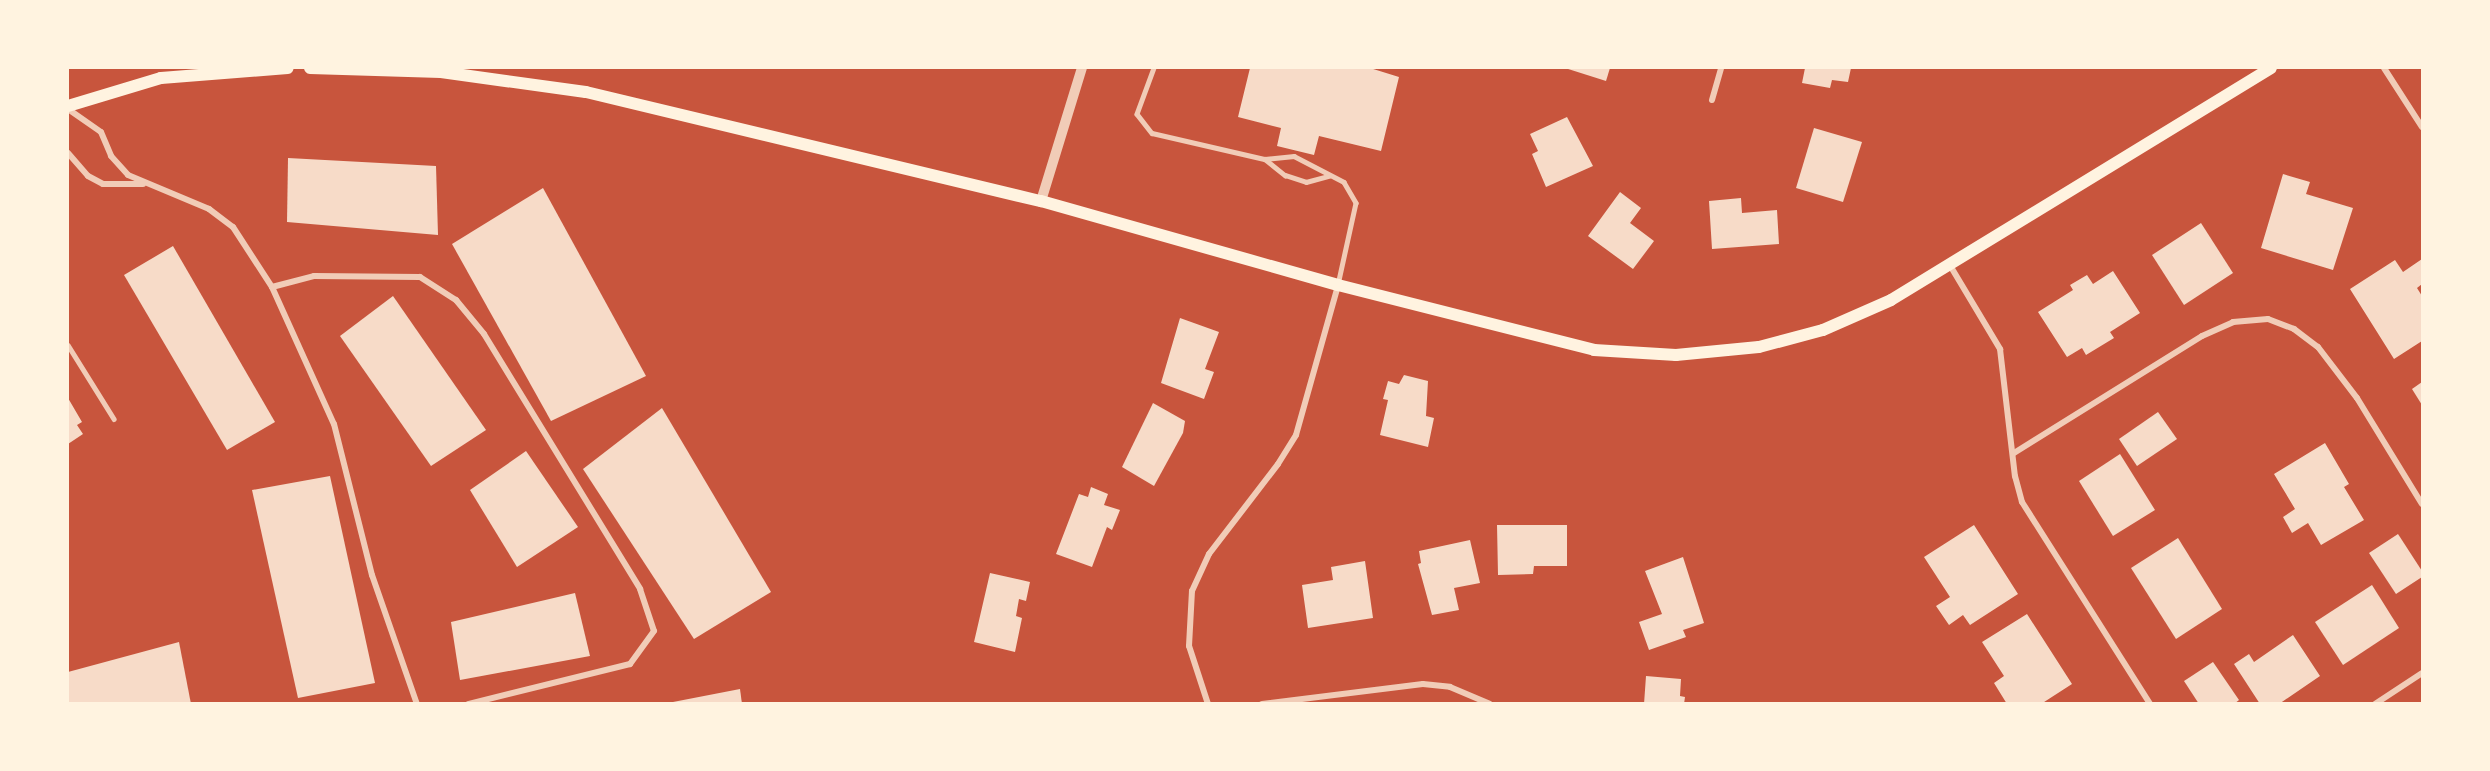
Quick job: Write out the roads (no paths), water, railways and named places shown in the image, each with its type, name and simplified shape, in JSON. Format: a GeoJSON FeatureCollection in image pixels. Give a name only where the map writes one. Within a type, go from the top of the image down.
{"type":"FeatureCollection","features":[{"type":"Feature","properties":{"kind":"main road"},"geometry":{"type":"LineString","coordinates":[[68,107],[161,78],[288,68]]}},
{"type":"Feature","properties":{"kind":"main road"},"geometry":{"type":"LineString","coordinates":[[310,68],[441,72],[586,92],[1041,201],[1338,285],[1594,350],[1677,355],[1759,347],[1823,330],[1891,300],[1951,267],[2271,68]]}},
{"type":"Feature","properties":{"kind":"street"},"geometry":{"type":"LineString","coordinates":[[1041,201],[1082,68]]}},
{"type":"Feature","properties":{"kind":"street"},"geometry":{"type":"LineString","coordinates":[[1712,100],[1721,68]]}},
{"type":"Feature","properties":{"kind":"street"},"geometry":{"type":"LineString","coordinates":[[2384,68],[2422,127]]}},
{"type":"Feature","properties":{"kind":"street"},"geometry":{"type":"LineString","coordinates":[[68,107],[101,132],[111,156],[143,184]]}},
{"type":"Feature","properties":{"kind":"street"},"geometry":{"type":"LineString","coordinates":[[68,153],[88,176],[103,184],[143,184],[186,197],[232,226],[272,287],[334,424],[372,575],[417,704]]}},
{"type":"Feature","properties":{"kind":"street"},"geometry":{"type":"LineString","coordinates":[[1951,267],[2000,349],[2022,502],[2150,704]]}},
{"type":"Feature","properties":{"kind":"street"},"geometry":{"type":"LineString","coordinates":[[272,287],[314,276],[420,277],[456,300],[484,334],[640,589],[654,631],[630,664],[468,704]]}},
{"type":"Feature","properties":{"kind":"street"},"geometry":{"type":"LineString","coordinates":[[1208,704],[1189,646],[1188,617],[1192,591],[1209,554],[1278,465],[1296,435],[1338,285]]}},
{"type":"Feature","properties":{"kind":"street"},"geometry":{"type":"LineString","coordinates":[[2014,453],[2202,336],[2233,322],[2268,319],[2294,329],[2318,347],[2357,398],[2422,504]]}},
{"type":"Feature","properties":{"kind":"street"},"geometry":{"type":"LineString","coordinates":[[2376,704],[2422,673]]}},
{"type":"Feature","properties":{"kind":"street"},"geometry":{"type":"LineString","coordinates":[[1262,704],[1423,684],[1450,687],[1490,704]]}},
{"type":"Feature","properties":{"kind":"lane"},"geometry":{"type":"LineString","coordinates":[[1154,68],[1137,114],[1152,133],[1265,159],[1294,156],[1314,164],[1329,176],[1344,182],[1356,203],[1338,285]]}},
{"type":"Feature","properties":{"kind":"lane"},"geometry":{"type":"LineString","coordinates":[[1265,159],[1285,175],[1306,182],[1329,176]]}},
{"type":"Feature","properties":{"kind":"lane"},"geometry":{"type":"LineString","coordinates":[[68,345],[114,419]]}}]}
